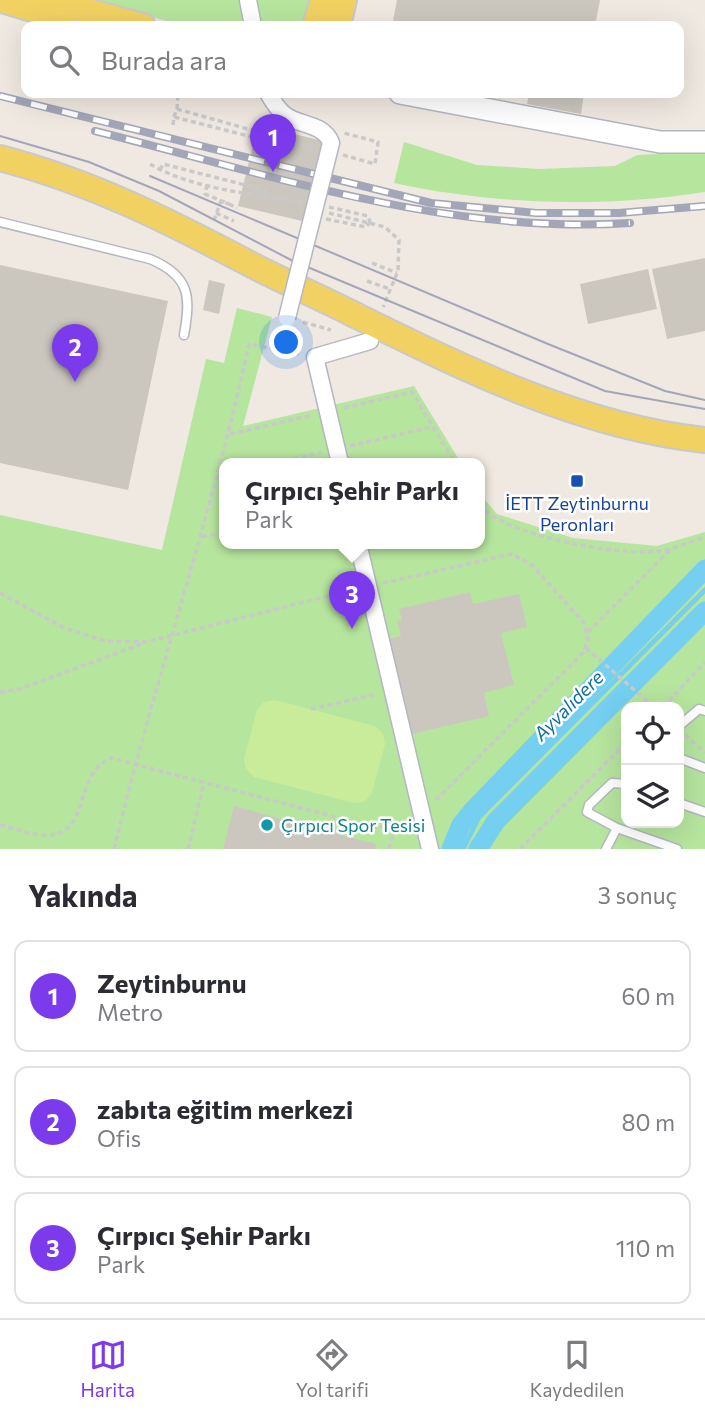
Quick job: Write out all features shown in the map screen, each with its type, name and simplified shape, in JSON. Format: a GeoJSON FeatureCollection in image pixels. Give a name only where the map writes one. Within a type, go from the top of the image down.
{"type":"FeatureCollection","features":[{"type":"Feature","properties":{"kind":"main road"},"geometry":{"type":"LineString","coordinates":[[2,0],[71,21]]}},
{"type":"Feature","properties":{"kind":"main road"},"geometry":{"type":"LineString","coordinates":[[47,0],[125,21]]}},
{"type":"Feature","properties":{"kind":"main road"},"geometry":{"type":"LineString","coordinates":[[317,21],[323,0]]}},
{"type":"Feature","properties":{"kind":"main road"},"geometry":{"type":"LineString","coordinates":[[339,21],[344,0]]}},
{"type":"Feature","properties":{"kind":"main road"},"geometry":{"type":"LineString","coordinates":[[427,98],[660,142],[705,142]]}},
{"type":"Feature","properties":{"kind":"main road"},"geometry":{"type":"LineString","coordinates":[[0,158],[88,184],[144,208],[424,349],[542,400],[606,419],[705,440]]}},
{"type":"Feature","properties":{"kind":"street"},"geometry":{"type":"LineString","coordinates":[[248,0],[252,21]]}},
{"type":"Feature","properties":{"kind":"street"},"geometry":{"type":"LineString","coordinates":[[272,98],[285,116],[329,136],[329,152],[287,318]]}},
{"type":"Feature","properties":{"kind":"street"},"geometry":{"type":"LineString","coordinates":[[339,458],[315,357],[370,341]]}},
{"type":"Feature","properties":{"kind":"street"},"geometry":{"type":"LineString","coordinates":[[359,549],[430,849]]}},
{"type":"Feature","properties":{"kind":"lane"},"geometry":{"type":"LineString","coordinates":[[0,222],[150,259],[173,270],[187,294],[184,335]]}},
{"type":"Feature","properties":{"kind":"lane"},"geometry":{"type":"LineString","coordinates":[[684,722],[699,709],[705,711]]}},
{"type":"Feature","properties":{"kind":"lane"},"geometry":{"type":"LineString","coordinates":[[684,760],[705,768]]}},
{"type":"Feature","properties":{"kind":"lane"},"geometry":{"type":"LineString","coordinates":[[621,782],[618,781],[603,789],[587,812],[617,828],[677,849]]}},
{"type":"Feature","properties":{"kind":"lane"},"geometry":{"type":"LineString","coordinates":[[684,805],[705,812]]}},
{"type":"Feature","properties":{"kind":"lane"},"geometry":{"type":"LineString","coordinates":[[607,849],[617,828]]}},
{"type":"Feature","properties":{"kind":"path"},"geometry":{"type":"LineString","coordinates":[[173,125],[178,98]]}},
{"type":"Feature","properties":{"kind":"path"},"geometry":{"type":"LineString","coordinates":[[177,109],[329,152]]}},
{"type":"Feature","properties":{"kind":"path"},"geometry":{"type":"LineString","coordinates":[[174,117],[276,143],[277,137]]}},
{"type":"Feature","properties":{"kind":"path"},"geometry":{"type":"LineString","coordinates":[[339,132],[379,142],[375,164],[361,159]]}},
{"type":"Feature","properties":{"kind":"path"},"geometry":{"type":"LineString","coordinates":[[150,164],[160,170],[207,185],[241,194],[263,196],[385,227],[399,240],[397,272],[372,263]]}},
{"type":"Feature","properties":{"kind":"path"},"geometry":{"type":"LineString","coordinates":[[160,170],[163,164],[243,184],[265,190],[263,196]]}},
{"type":"Feature","properties":{"kind":"path"},"geometry":{"type":"LineString","coordinates":[[207,185],[205,194],[237,208]]}},
{"type":"Feature","properties":{"kind":"path"},"geometry":{"type":"LineString","coordinates":[[219,231],[212,227],[216,213],[221,201],[229,204]]}},
{"type":"Feature","properties":{"kind":"path"},"geometry":{"type":"LineString","coordinates":[[216,213],[234,221]]}},
{"type":"Feature","properties":{"kind":"path"},"geometry":{"type":"LineString","coordinates":[[367,281],[390,289]]}},
{"type":"Feature","properties":{"kind":"path"},"geometry":{"type":"LineString","coordinates":[[287,318],[331,330]]}},
{"type":"Feature","properties":{"kind":"path"},"geometry":{"type":"LineString","coordinates":[[225,458],[249,344],[315,357]]}},
{"type":"Feature","properties":{"kind":"path"},"geometry":{"type":"LineString","coordinates":[[230,434],[411,392],[452,458]]}},
{"type":"Feature","properties":{"kind":"path"},"geometry":{"type":"LineString","coordinates":[[114,849],[170,635],[219,482]]}},
{"type":"Feature","properties":{"kind":"path"},"geometry":{"type":"LineString","coordinates":[[485,509],[494,519],[572,543],[657,552],[705,537]]}},
{"type":"Feature","properties":{"kind":"path"},"geometry":{"type":"LineString","coordinates":[[202,537],[219,533]]}},
{"type":"Feature","properties":{"kind":"path"},"geometry":{"type":"LineString","coordinates":[[588,632],[672,547]]}},
{"type":"Feature","properties":{"kind":"path"},"geometry":{"type":"LineString","coordinates":[[0,692],[20,689],[170,635],[367,586],[512,554],[531,564],[584,623],[588,632],[586,648],[422,814],[395,826],[377,828],[111,758],[98,763],[91,772],[77,816],[70,826],[45,836],[0,825]]}},
{"type":"Feature","properties":{"kind":"path"},"geometry":{"type":"LineString","coordinates":[[0,593],[27,610],[74,631],[105,641],[146,642]]}},
{"type":"Feature","properties":{"kind":"path"},"geometry":{"type":"LineString","coordinates":[[586,648],[648,702]]}},
{"type":"Feature","properties":{"kind":"path"},"geometry":{"type":"LineString","coordinates":[[668,702],[705,662]]}},
{"type":"Feature","properties":{"kind":"path"},"geometry":{"type":"LineString","coordinates":[[311,709],[393,690]]}},
{"type":"Feature","properties":{"kind":"path"},"geometry":{"type":"LineString","coordinates":[[684,732],[705,753]]}},
{"type":"Feature","properties":{"kind":"path"},"geometry":{"type":"LineString","coordinates":[[520,849],[621,748]]}},
{"type":"Feature","properties":{"kind":"path"},"geometry":{"type":"LineString","coordinates":[[188,849],[204,782]]}},
{"type":"Feature","properties":{"kind":"path"},"geometry":{"type":"LineString","coordinates":[[389,849],[395,826]]}},
{"type":"Feature","properties":{"kind":"green space"},"geometry":{"type":"Polygon","coordinates":[[[90,0],[310,0],[304,21],[167,21],[90,0]]]}},
{"type":"Feature","properties":{"kind":"green space"},"geometry":{"type":"Polygon","coordinates":[[[404,142],[477,165],[540,169],[615,166],[637,155],[705,152],[705,192],[627,200],[549,202],[432,190],[394,183],[404,142]]]}},
{"type":"Feature","properties":{"kind":"green space"},"geometry":{"type":"Polygon","coordinates":[[[237,308],[272,317],[243,426],[414,386],[458,458],[219,458],[219,549],[485,549],[485,500],[497,514],[573,538],[657,546],[705,532],[705,849],[0,849],[0,515],[162,550],[206,359],[224,363],[237,308]]]}},
{"type":"Feature","properties":{"kind":"green space"},"geometry":{"type":"Polygon","coordinates":[[[275,700],[375,726],[383,734],[385,744],[372,793],[365,801],[354,803],[254,777],[246,769],[244,759],[257,710],[264,702],[275,700]]]}},
{"type":"Feature","properties":{"kind":"building"},"geometry":{"type":"Polygon","coordinates":[[[397,0],[600,0],[596,21],[393,21],[397,0]]]}},
{"type":"Feature","properties":{"kind":"building"},"geometry":{"type":"Polygon","coordinates":[[[528,98],[583,98],[581,114],[527,104],[528,98]]]}},
{"type":"Feature","properties":{"kind":"building"},"geometry":{"type":"Polygon","coordinates":[[[258,125],[339,145],[319,225],[238,206],[258,125]]]}},
{"type":"Feature","properties":{"kind":"building"},"geometry":{"type":"Polygon","coordinates":[[[705,258],[705,331],[667,339],[652,269],[705,258]]]}},
{"type":"Feature","properties":{"kind":"building"},"geometry":{"type":"Polygon","coordinates":[[[0,265],[168,301],[128,490],[0,463],[0,265]]]}},
{"type":"Feature","properties":{"kind":"building"},"geometry":{"type":"Polygon","coordinates":[[[648,269],[657,309],[588,324],[580,284],[648,269]]]}},
{"type":"Feature","properties":{"kind":"building"},"geometry":{"type":"Polygon","coordinates":[[[209,280],[225,284],[219,314],[203,310],[209,280]]]}},
{"type":"Feature","properties":{"kind":"building"},"geometry":{"type":"Polygon","coordinates":[[[470,592],[473,604],[519,594],[527,627],[501,633],[514,685],[484,693],[489,716],[412,734],[388,639],[401,636],[397,621],[402,620],[399,609],[470,592]]]}},
{"type":"Feature","properties":{"kind":"building","name":"Çırpıcı Spor Tesisi"},"geometry":{"type":"Polygon","coordinates":[[[234,806],[296,823],[297,819],[315,824],[314,828],[376,844],[375,849],[223,849],[234,806]]]}},
{"type":"Feature","properties":{"kind":"waterway"},"geometry":{"type":"LineString","coordinates":[[451,849],[461,825],[473,810],[705,569]]}},
{"type":"Feature","properties":{"kind":"waterway","name":"Ayvalıdere"},"geometry":{"type":"LineString","coordinates":[[463,849],[479,817],[705,590]]}},
{"type":"Feature","properties":{"kind":"waterway"},"geometry":{"type":"LineString","coordinates":[[478,849],[496,821],[705,611]]}},
{"type":"Feature","properties":{"kind":"tram line"},"geometry":{"type":"LineString","coordinates":[[0,136],[89,162],[159,191],[293,261],[605,391],[705,409]]}},
{"type":"Feature","properties":{"kind":"tram line"},"geometry":{"type":"LineString","coordinates":[[150,176],[548,344],[665,391],[705,400]]}},
{"type":"Feature","properties":{"kind":"railway"},"geometry":{"type":"LineString","coordinates":[[0,96],[431,203],[536,213],[619,213],[705,206]]}},
{"type":"Feature","properties":{"kind":"railway"},"geometry":{"type":"LineString","coordinates":[[95,131],[293,183],[427,211],[494,220],[562,224],[630,223]]}},
{"type":"Feature","properties":{"kind":"place","name":"Zeytinburnu"},"geometry":{"type":"Point","coordinates":[273,172]}},
{"type":"Feature","properties":{"kind":"place","name":"zabıta eğitim merkezi"},"geometry":{"type":"Point","coordinates":[75,382]}},
{"type":"Feature","properties":{"kind":"place","name":"İETT Zeytinburnu Peronları"},"geometry":{"type":"Point","coordinates":[577,481]}},
{"type":"Feature","properties":{"kind":"place","name":"Çırpıcı Şehir Parkı"},"geometry":{"type":"Point","coordinates":[352,629]}},
{"type":"Feature","properties":{"kind":"place","name":"Çırpıcı Spor Tesisi"},"geometry":{"type":"Point","coordinates":[267,825]}}]}
